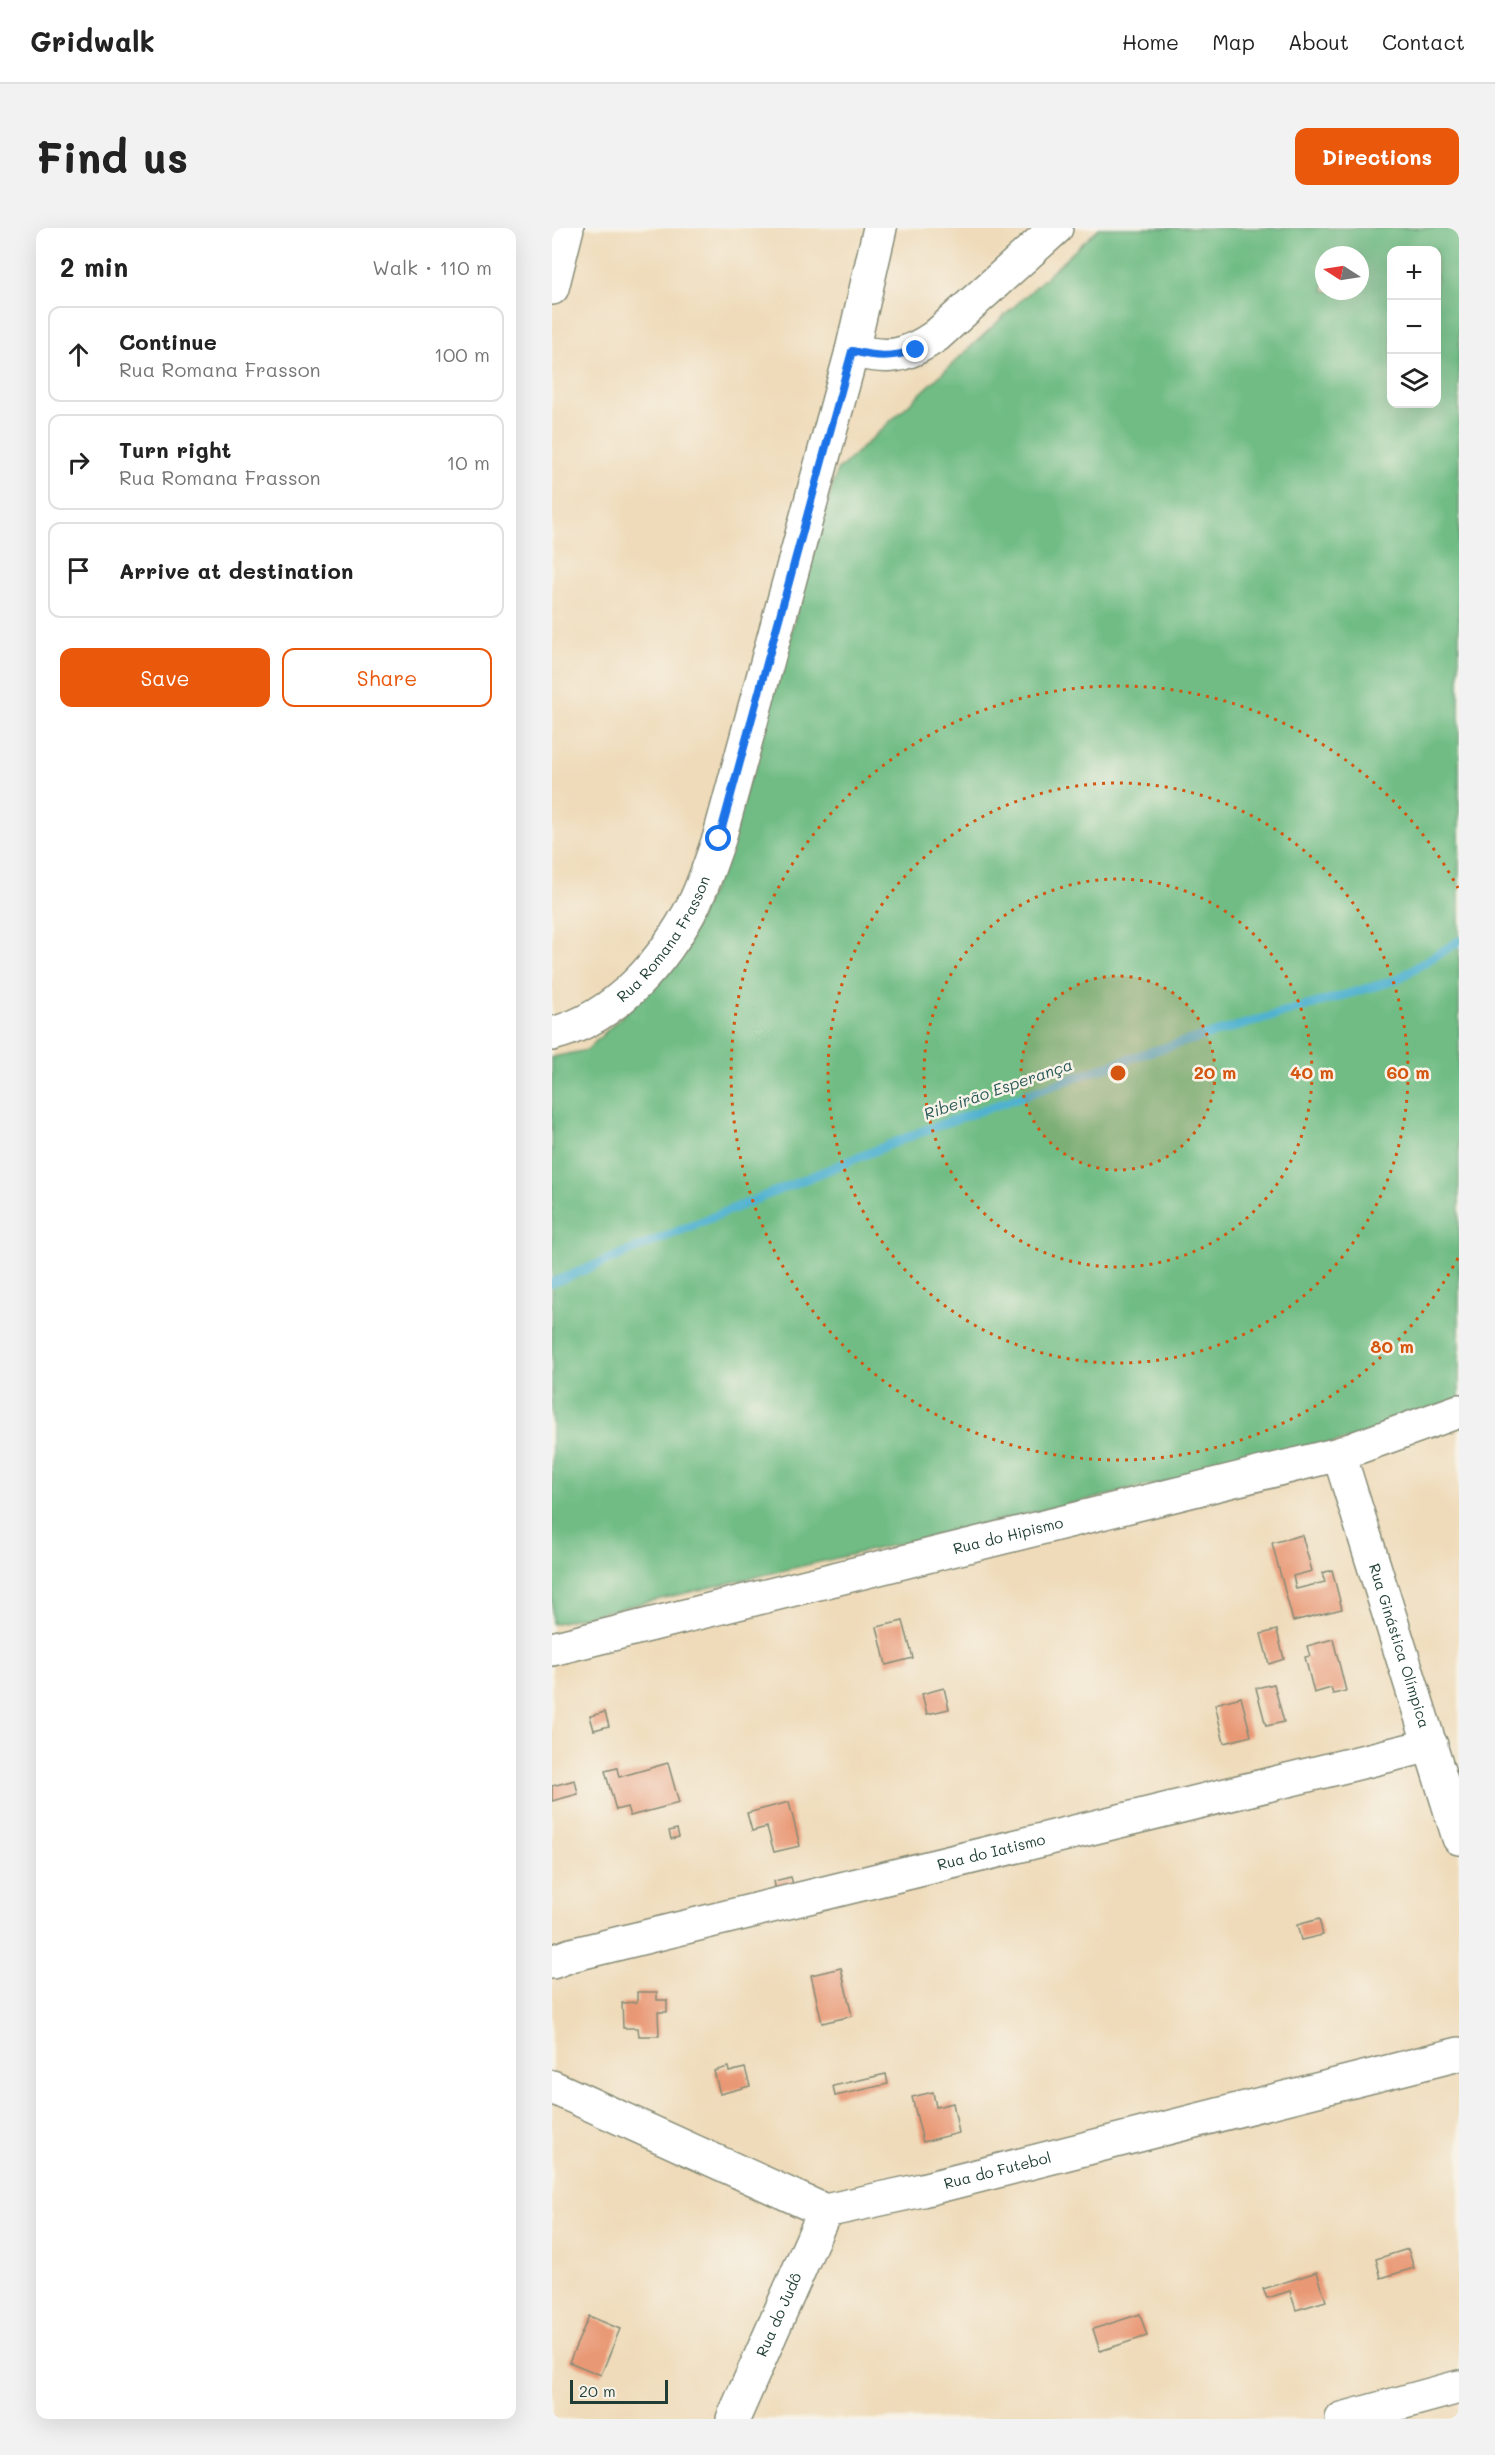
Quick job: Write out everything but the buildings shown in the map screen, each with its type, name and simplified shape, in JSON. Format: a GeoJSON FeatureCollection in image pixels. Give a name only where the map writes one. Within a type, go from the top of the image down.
{"type":"FeatureCollection","features":[{"type":"Feature","properties":{"kind":"street"},"geometry":{"type":"LineString","coordinates":[[552,288],[567,228]]}},
{"type":"Feature","properties":{"kind":"street","name":"Rua Romana Frasson"},"geometry":{"type":"LineString","coordinates":[[552,1034],[572,1029],[621,999],[658,961],[694,903],[719,839],[852,351],[880,228]]}},
{"type":"Feature","properties":{"kind":"street"},"geometry":{"type":"LineString","coordinates":[[852,351],[894,357],[916,350],[936,336],[1056,228]]}},
{"type":"Feature","properties":{"kind":"street","name":"Rua do Hipismo"},"geometry":{"type":"LineString","coordinates":[[552,1649],[1340,1454],[1459,1411]]}},
{"type":"Feature","properties":{"kind":"street","name":"Rua Ginástica Olímpica"},"geometry":{"type":"LineString","coordinates":[[1340,1454],[1459,1838]]}},
{"type":"Feature","properties":{"kind":"street","name":"Rua do Iatismo"},"geometry":{"type":"LineString","coordinates":[[552,1962],[570,1955],[1431,1745]]}},
{"type":"Feature","properties":{"kind":"street","name":"Rua do Futebol"},"geometry":{"type":"LineString","coordinates":[[825,2211],[922,2190],[1459,2054]]}},
{"type":"Feature","properties":{"kind":"street"},"geometry":{"type":"LineString","coordinates":[[552,2087],[825,2211]]}},
{"type":"Feature","properties":{"kind":"street","name":"Rua do Judô"},"geometry":{"type":"LineString","coordinates":[[733,2419],[825,2211]]}},
{"type":"Feature","properties":{"kind":"street"},"geometry":{"type":"LineString","coordinates":[[1342,2419],[1459,2387]]}},
{"type":"Feature","properties":{"kind":"green space"},"geometry":{"type":"Polygon","coordinates":[[[1099,228],[1459,228],[1459,1398],[1356,1438],[552,1624],[552,1057],[587,1050],[679,960],[726,860],[837,471],[1099,228]]]}},
{"type":"Feature","properties":{"kind":"waterway","name":"Ribeirão Esperança"},"geometry":{"type":"LineString","coordinates":[[552,1283],[928,1129],[1146,1053],[1396,980],[1459,941]]}},
{"type":"Feature","properties":{"kind":"route"},"geometry":{"type":"LineString","coordinates":[[719,839],[852,351],[894,357],[916,350]]}}]}
